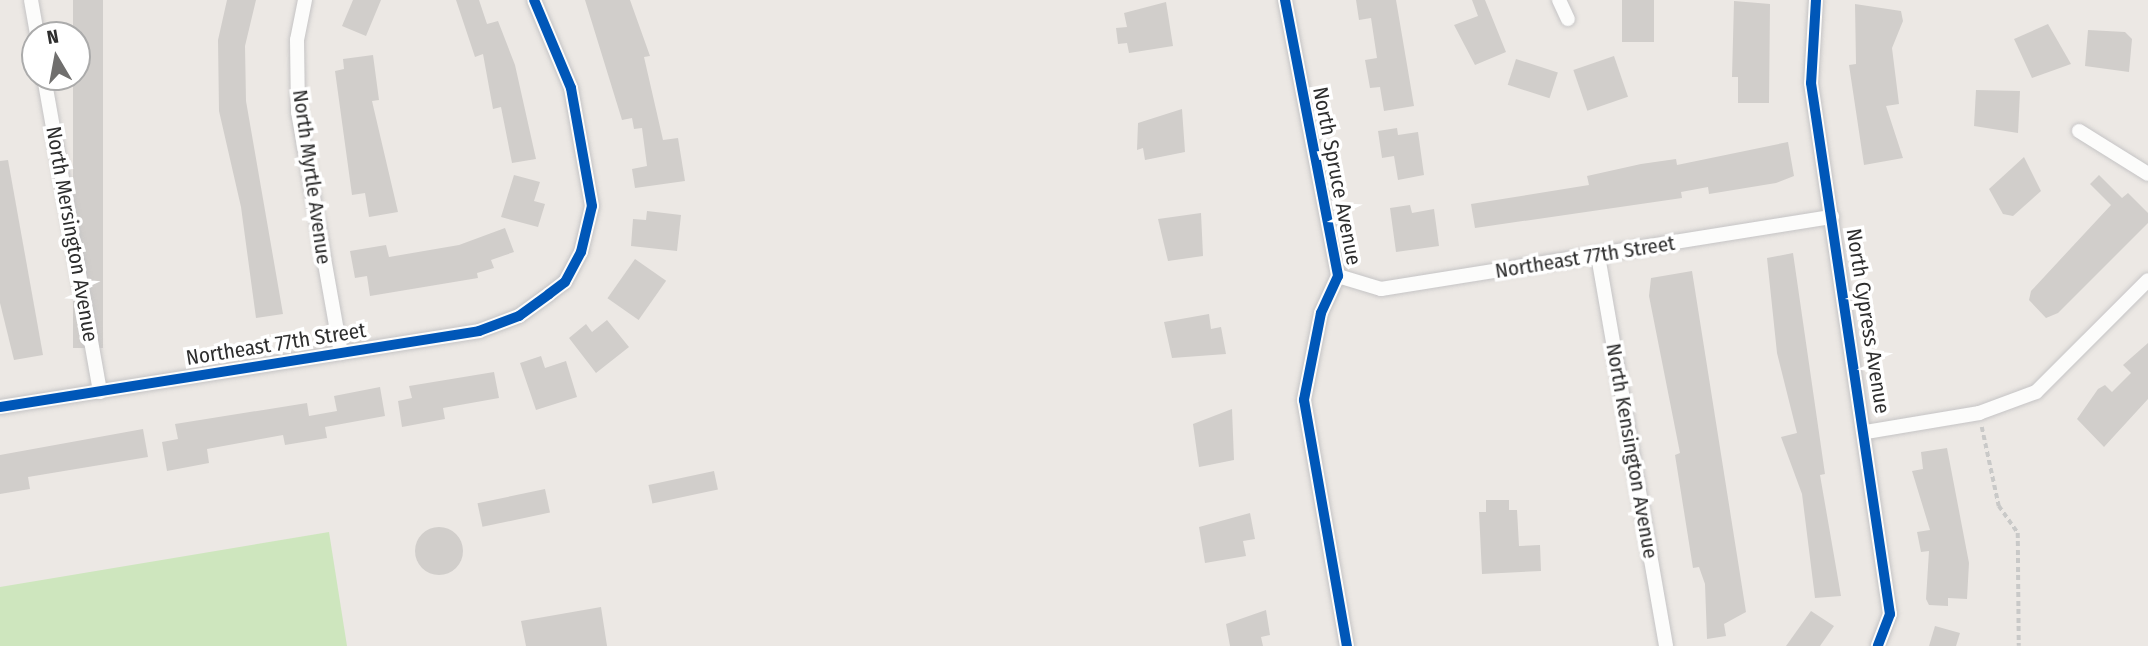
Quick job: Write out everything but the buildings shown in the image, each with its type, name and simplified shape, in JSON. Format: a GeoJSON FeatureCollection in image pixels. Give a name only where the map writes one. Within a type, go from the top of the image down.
{"type":"FeatureCollection","features":[{"type":"Feature","properties":{"kind":"street"},"geometry":{"type":"LineString","coordinates":[[31,0],[35,21]]}},
{"type":"Feature","properties":{"kind":"street","name":"North Myrtle Avenue"},"geometry":{"type":"LineString","coordinates":[[305,0],[297,40],[298,112],[341,353]]}},
{"type":"Feature","properties":{"kind":"street","name":"Northeast 77th Street"},"geometry":{"type":"LineString","coordinates":[[0,407],[479,331],[519,316],[550,294],[565,282],[581,252],[592,206],[571,88],[534,0]]}},
{"type":"Feature","properties":{"kind":"street","name":"North Spruce Avenue"},"geometry":{"type":"LineString","coordinates":[[1285,0],[1338,276],[1321,313],[1304,400],[1347,646]]}},
{"type":"Feature","properties":{"kind":"street"},"geometry":{"type":"LineString","coordinates":[[1559,0],[1568,19]]}},
{"type":"Feature","properties":{"kind":"street","name":"North Cypress Avenue"},"geometry":{"type":"LineString","coordinates":[[1816,0],[1811,83],[1866,432],[1890,614],[1878,646]]}},
{"type":"Feature","properties":{"kind":"street","name":"North Mersington Avenue"},"geometry":{"type":"LineString","coordinates":[[46,91],[100,391]]}},
{"type":"Feature","properties":{"kind":"street"},"geometry":{"type":"LineString","coordinates":[[2079,131],[2148,174]]}},
{"type":"Feature","properties":{"kind":"street","name":"Northeast 77th Street"},"geometry":{"type":"LineString","coordinates":[[1338,276],[1381,289],[1832,216]]}},
{"type":"Feature","properties":{"kind":"street","name":"North Kensington Avenue"},"geometry":{"type":"LineString","coordinates":[[1598,256],[1666,646]]}},
{"type":"Feature","properties":{"kind":"street"},"geometry":{"type":"LineString","coordinates":[[1866,432],[1979,413],[2013,403],[2059,375],[2148,280]]}},
{"type":"Feature","properties":{"kind":"path"},"geometry":{"type":"LineString","coordinates":[[1979,413],[1999,506],[2018,533],[2019,646]]}},
{"type":"Feature","properties":{"kind":"green space"},"geometry":{"type":"Polygon","coordinates":[[[329,532],[347,646],[0,646],[0,587],[329,532]]]}},
{"type":"Feature","properties":{"kind":"cycle path"},"geometry":{"type":"LineString","coordinates":[[0,407],[479,331],[519,316],[565,282],[581,252],[592,206],[571,88],[534,0]]}},
{"type":"Feature","properties":{"kind":"cycle path"},"geometry":{"type":"LineString","coordinates":[[1285,0],[1338,276],[1321,313],[1304,400],[1347,646]]}},
{"type":"Feature","properties":{"kind":"cycle path"},"geometry":{"type":"LineString","coordinates":[[1816,0],[1811,83],[1890,614],[1878,646]]}}]}
